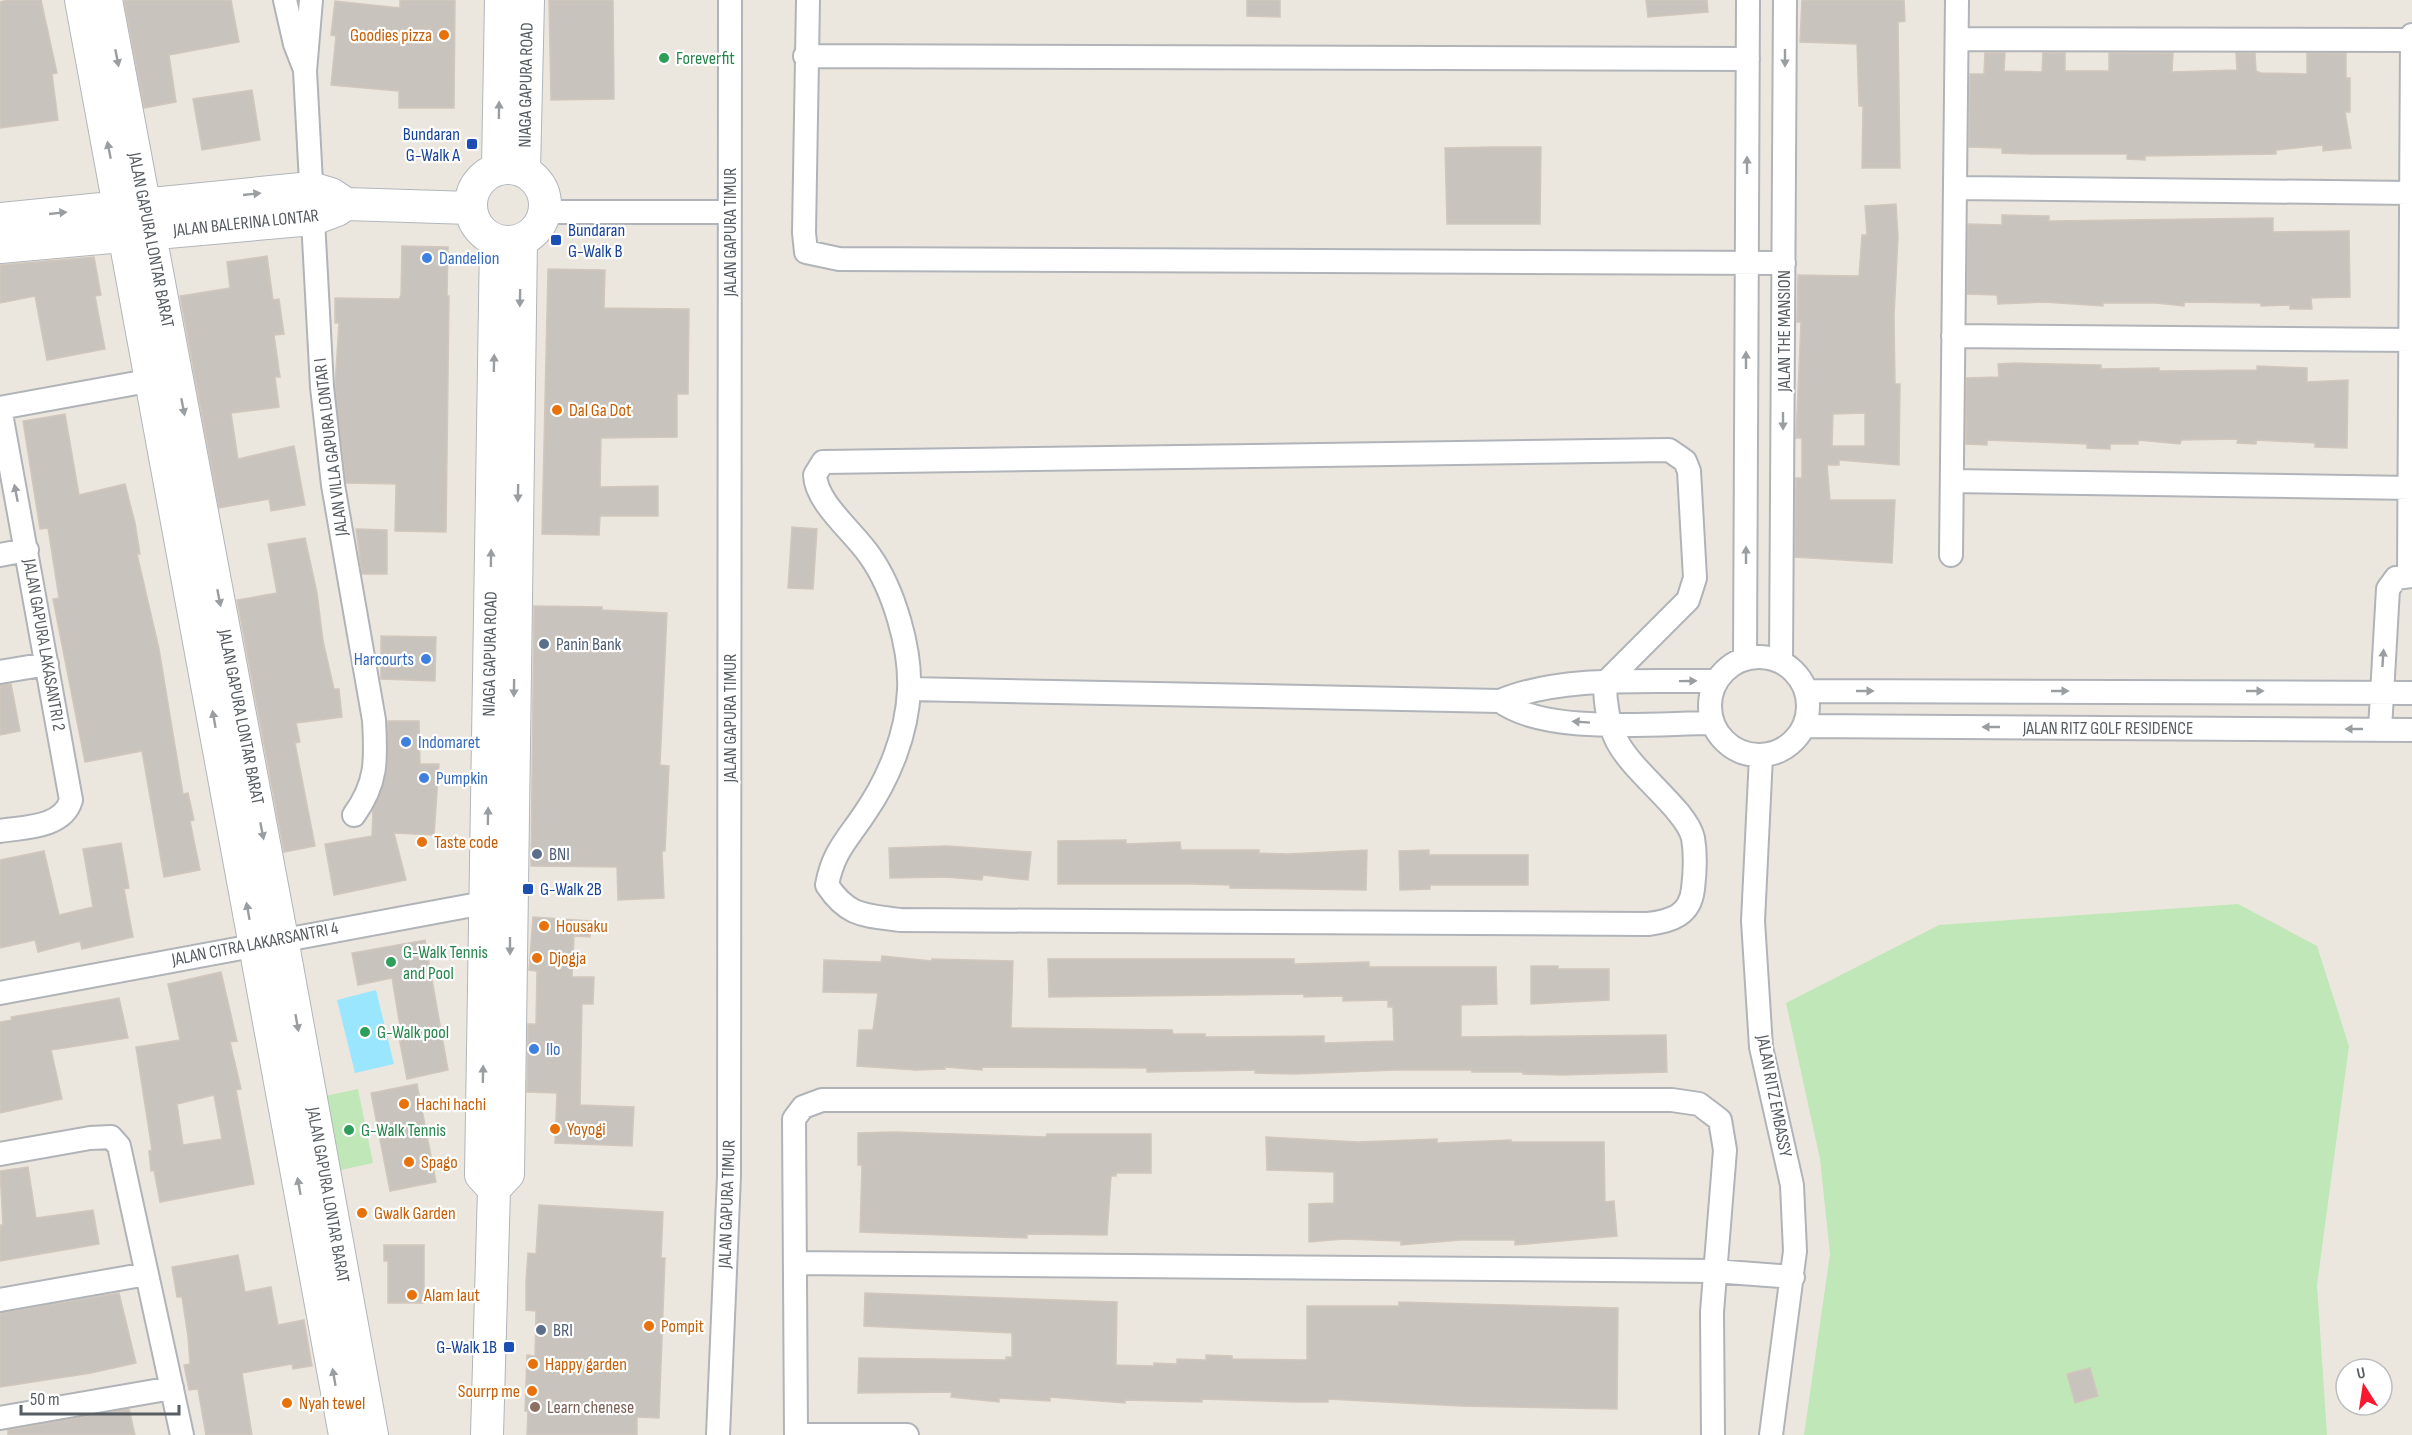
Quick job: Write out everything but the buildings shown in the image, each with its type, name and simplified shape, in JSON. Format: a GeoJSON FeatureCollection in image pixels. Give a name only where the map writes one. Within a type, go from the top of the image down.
{"type":"FeatureCollection","features":[{"type":"Feature","properties":{"kind":"street","name":"JALAN GAPURA LONTAR BARAT"},"geometry":{"type":"LineString","coordinates":[[81,0],[135,220],[165,378],[268,942],[345,1435]]}},
{"type":"Feature","properties":{"kind":"street","name":"JALAN GAPURA LONTAR BARAT"},"geometry":{"type":"LineString","coordinates":[[106,0],[135,220]]}},
{"type":"Feature","properties":{"kind":"street","name":"JALAN VILLA GAPURA LONTAR I"},"geometry":{"type":"LineString","coordinates":[[285,0],[294,44],[305,71]]}},
{"type":"Feature","properties":{"kind":"street","name":"JALAN VILLA GAPURA LONTAR I"},"geometry":{"type":"LineString","coordinates":[[311,0],[305,71],[321,376],[329,456],[374,720],[376,756],[371,789],[354,814]]}},
{"type":"Feature","properties":{"kind":"street","name":"NIAGA GAPURA ROAD"},"geometry":{"type":"LineString","coordinates":[[501,0],[511,169]]}},
{"type":"Feature","properties":{"kind":"street","name":"NIAGA GAPURA ROAD"},"geometry":{"type":"LineString","coordinates":[[511,169],[528,0]]}},
{"type":"Feature","properties":{"kind":"street","name":"JALAN GAPURA TIMUR"},"geometry":{"type":"LineString","coordinates":[[718,1435],[729,1176],[730,0]]}},
{"type":"Feature","properties":{"kind":"street"},"geometry":{"type":"LineString","coordinates":[[808,0],[805,56],[804,245],[806,252],[821,257],[1784,263]]}},
{"type":"Feature","properties":{"kind":"street","name":"JALAN THE MANSION"},"geometry":{"type":"LineString","coordinates":[[1745,658],[1748,0]]}},
{"type":"Feature","properties":{"kind":"street","name":"JALAN THE MANSION"},"geometry":{"type":"LineString","coordinates":[[1781,661],[1785,0]]}},
{"type":"Feature","properties":{"kind":"street"},"geometry":{"type":"LineString","coordinates":[[1951,555],[1957,0]]}},
{"type":"Feature","properties":{"kind":"street"},"geometry":{"type":"LineString","coordinates":[[1957,39],[2412,37],[2411,575],[2396,578],[2388,589],[2380,729]]}},
{"type":"Feature","properties":{"kind":"street"},"geometry":{"type":"LineString","coordinates":[[805,56],[1748,59]]}},
{"type":"Feature","properties":{"kind":"street"},"geometry":{"type":"LineString","coordinates":[[511,169],[542,188],[545,212],[540,224],[509,240],[478,228],[470,208],[471,195],[477,183],[486,174],[511,169]]}},
{"type":"Feature","properties":{"kind":"street","name":"JALAN BALERINA LONTAR"},"geometry":{"type":"LineString","coordinates":[[0,247],[311,188],[332,194],[346,204],[470,208]]}},
{"type":"Feature","properties":{"kind":"street"},"geometry":{"type":"LineString","coordinates":[[1955,188],[2411,193]]}},
{"type":"Feature","properties":{"kind":"street","name":"JALAN BALERINA LONTAR"},"geometry":{"type":"LineString","coordinates":[[0,219],[313,219],[346,204]]}},
{"type":"Feature","properties":{"kind":"street"},"geometry":{"type":"LineString","coordinates":[[545,212],[729,212]]}},
{"type":"Feature","properties":{"kind":"street","name":"NIAGA GAPURA ROAD"},"geometry":{"type":"LineString","coordinates":[[487,1435],[494,1179],[509,240]]}},
{"type":"Feature","properties":{"kind":"street"},"geometry":{"type":"LineString","coordinates":[[1953,336],[2411,340]]}},
{"type":"Feature","properties":{"kind":"street"},"geometry":{"type":"LineString","coordinates":[[0,408],[165,378]]}},
{"type":"Feature","properties":{"kind":"street","name":"JALAN GAPURA LAKASANTRI 2"},"geometry":{"type":"LineString","coordinates":[[0,408],[71,800],[60,817],[51,822],[0,831]]}},
{"type":"Feature","properties":{"kind":"street"},"geometry":{"type":"LineString","coordinates":[[1669,450],[1685,461],[1689,471],[1695,578],[1693,590],[1681,608],[1632,653],[1605,683],[1610,724],[1632,765],[1673,807],[1692,837],[1695,862],[1693,892],[1687,909],[1675,918],[1648,924],[900,920],[852,912],[839,903],[827,885],[830,868],[840,845],[864,815],[890,766],[901,738],[909,689],[902,628],[890,591],[872,557],[819,493],[815,475],[823,462],[1669,450]]}},
{"type":"Feature","properties":{"kind":"street"},"geometry":{"type":"LineString","coordinates":[[1952,481],[2411,488]]}},
{"type":"Feature","properties":{"kind":"street"},"geometry":{"type":"LineString","coordinates":[[0,555],[27,550]]}},
{"type":"Feature","properties":{"kind":"street"},"geometry":{"type":"LineString","coordinates":[[1764,656],[1781,661],[1797,674],[1807,691],[1808,714],[1805,726],[1787,747],[1761,756],[1745,754],[1731,747],[1712,723],[1711,694],[1716,681],[1733,663],[1745,658],[1764,656]]}},
{"type":"Feature","properties":{"kind":"street"},"geometry":{"type":"LineString","coordinates":[[0,672],[47,664]]}},
{"type":"Feature","properties":{"kind":"street"},"geometry":{"type":"LineString","coordinates":[[909,689],[1500,701],[1535,689],[1566,684],[1716,681]]}},
{"type":"Feature","properties":{"kind":"street","name":"JALAN RITZ GOLF RESIDENCE"},"geometry":{"type":"LineString","coordinates":[[1807,691],[2412,693]]}},
{"type":"Feature","properties":{"kind":"street"},"geometry":{"type":"LineString","coordinates":[[1500,701],[1521,715],[1558,721],[1610,724],[1712,723]]}},
{"type":"Feature","properties":{"kind":"street","name":"JALAN RITZ GOLF RESIDENCE"},"geometry":{"type":"LineString","coordinates":[[1805,726],[2412,730]]}},
{"type":"Feature","properties":{"kind":"street","name":"JALAN RITZ EMBASSY"},"geometry":{"type":"LineString","coordinates":[[1761,756],[1753,921],[1761,1047],[1792,1185],[1795,1251],[1771,1435]]}},
{"type":"Feature","properties":{"kind":"street","name":"JALAN CITRA LAKARSANTRI 4"},"geometry":{"type":"LineString","coordinates":[[0,993],[498,900]]}},
{"type":"Feature","properties":{"kind":"street","name":"JALAN GAPURA LONTAR BARAT"},"geometry":{"type":"LineString","coordinates":[[268,942],[372,1435]]}},
{"type":"Feature","properties":{"kind":"street"},"geometry":{"type":"LineString","coordinates":[[907,1435],[796,1435],[794,1119],[803,1107],[822,1100],[1672,1100],[1699,1104],[1720,1120],[1725,1150],[1714,1271],[1713,1435]]}},
{"type":"Feature","properties":{"kind":"street"},"geometry":{"type":"LineString","coordinates":[[0,1154],[90,1137],[111,1137],[119,1146],[182,1435]]}},
{"type":"Feature","properties":{"kind":"street"},"geometry":{"type":"LineString","coordinates":[[795,1263],[1714,1271],[1793,1277]]}},
{"type":"Feature","properties":{"kind":"street"},"geometry":{"type":"LineString","coordinates":[[0,1300],[147,1274]]}},
{"type":"Feature","properties":{"kind":"street"},"geometry":{"type":"LineString","coordinates":[[0,1418],[172,1388]]}},
{"type":"Feature","properties":{"kind":"green space"},"geometry":{"type":"Polygon","coordinates":[[[2238,904],[2317,946],[2349,1046],[2317,1285],[2327,1435],[1804,1435],[1830,1254],[1820,1159],[1786,1003],[1939,925],[2238,904]]]}},
{"type":"Feature","properties":{"kind":"green space","name":"G-Walk Tennis"},"geometry":{"type":"Polygon","coordinates":[[[358,1089],[373,1163],[341,1170],[325,1096],[358,1089]]]}},
{"type":"Feature","properties":{"kind":"water","name":"G-Walk pool"},"geometry":{"type":"Polygon","coordinates":[[[376,990],[394,1064],[355,1073],[337,1000],[376,990]]]}},
{"type":"Feature","properties":{"kind":"place","name":"Goodies pizza"},"geometry":{"type":"Point","coordinates":[444,35]}},
{"type":"Feature","properties":{"kind":"place","name":"Foreverfit"},"geometry":{"type":"Point","coordinates":[664,58]}},
{"type":"Feature","properties":{"kind":"place","name":"Bundaran G-Walk A"},"geometry":{"type":"Point","coordinates":[472,144]}},
{"type":"Feature","properties":{"kind":"place","name":"Bundaran G-Walk B"},"geometry":{"type":"Point","coordinates":[556,240]}},
{"type":"Feature","properties":{"kind":"place","name":"Dandelion"},"geometry":{"type":"Point","coordinates":[427,258]}},
{"type":"Feature","properties":{"kind":"place","name":"Dal Ga Dot"},"geometry":{"type":"Point","coordinates":[557,410]}},
{"type":"Feature","properties":{"kind":"place","name":"Panin Bank"},"geometry":{"type":"Point","coordinates":[544,644]}},
{"type":"Feature","properties":{"kind":"place","name":"Harcourts"},"geometry":{"type":"Point","coordinates":[426,659]}},
{"type":"Feature","properties":{"kind":"place","name":"Indomaret"},"geometry":{"type":"Point","coordinates":[406,742]}},
{"type":"Feature","properties":{"kind":"place","name":"Pumpkin"},"geometry":{"type":"Point","coordinates":[424,778]}},
{"type":"Feature","properties":{"kind":"place","name":"Taste code"},"geometry":{"type":"Point","coordinates":[422,842]}},
{"type":"Feature","properties":{"kind":"place","name":"BNI"},"geometry":{"type":"Point","coordinates":[537,854]}},
{"type":"Feature","properties":{"kind":"place","name":"G-Walk 2B"},"geometry":{"type":"Point","coordinates":[528,889]}},
{"type":"Feature","properties":{"kind":"place","name":"Housaku"},"geometry":{"type":"Point","coordinates":[544,926]}},
{"type":"Feature","properties":{"kind":"place","name":"Djogja"},"geometry":{"type":"Point","coordinates":[537,958]}},
{"type":"Feature","properties":{"kind":"place","name":"G-Walk Tennis and Pool"},"geometry":{"type":"Point","coordinates":[391,962]}},
{"type":"Feature","properties":{"kind":"place","name":"G-Walk pool"},"geometry":{"type":"Point","coordinates":[365,1032]}},
{"type":"Feature","properties":{"kind":"place","name":"Ilo"},"geometry":{"type":"Point","coordinates":[534,1049]}},
{"type":"Feature","properties":{"kind":"place","name":"Hachi hachi"},"geometry":{"type":"Point","coordinates":[404,1104]}},
{"type":"Feature","properties":{"kind":"place","name":"Yoyogi"},"geometry":{"type":"Point","coordinates":[555,1129]}},
{"type":"Feature","properties":{"kind":"place","name":"G-Walk Tennis"},"geometry":{"type":"Point","coordinates":[349,1130]}},
{"type":"Feature","properties":{"kind":"place","name":"Spago"},"geometry":{"type":"Point","coordinates":[409,1162]}},
{"type":"Feature","properties":{"kind":"place","name":"Gwalk Garden"},"geometry":{"type":"Point","coordinates":[362,1213]}},
{"type":"Feature","properties":{"kind":"place","name":"Alam laut"},"geometry":{"type":"Point","coordinates":[412,1295]}},
{"type":"Feature","properties":{"kind":"place","name":"Pompit"},"geometry":{"type":"Point","coordinates":[649,1326]}},
{"type":"Feature","properties":{"kind":"place","name":"BRI"},"geometry":{"type":"Point","coordinates":[541,1330]}},
{"type":"Feature","properties":{"kind":"place","name":"G-Walk 1B"},"geometry":{"type":"Point","coordinates":[509,1347]}},
{"type":"Feature","properties":{"kind":"place","name":"Happy garden"},"geometry":{"type":"Point","coordinates":[533,1364]}},
{"type":"Feature","properties":{"kind":"place","name":"Sourrp me"},"geometry":{"type":"Point","coordinates":[532,1391]}},
{"type":"Feature","properties":{"kind":"place","name":"Nyah tewel"},"geometry":{"type":"Point","coordinates":[287,1403]}},
{"type":"Feature","properties":{"kind":"place","name":"Learn chenese"},"geometry":{"type":"Point","coordinates":[535,1407]}}]}
